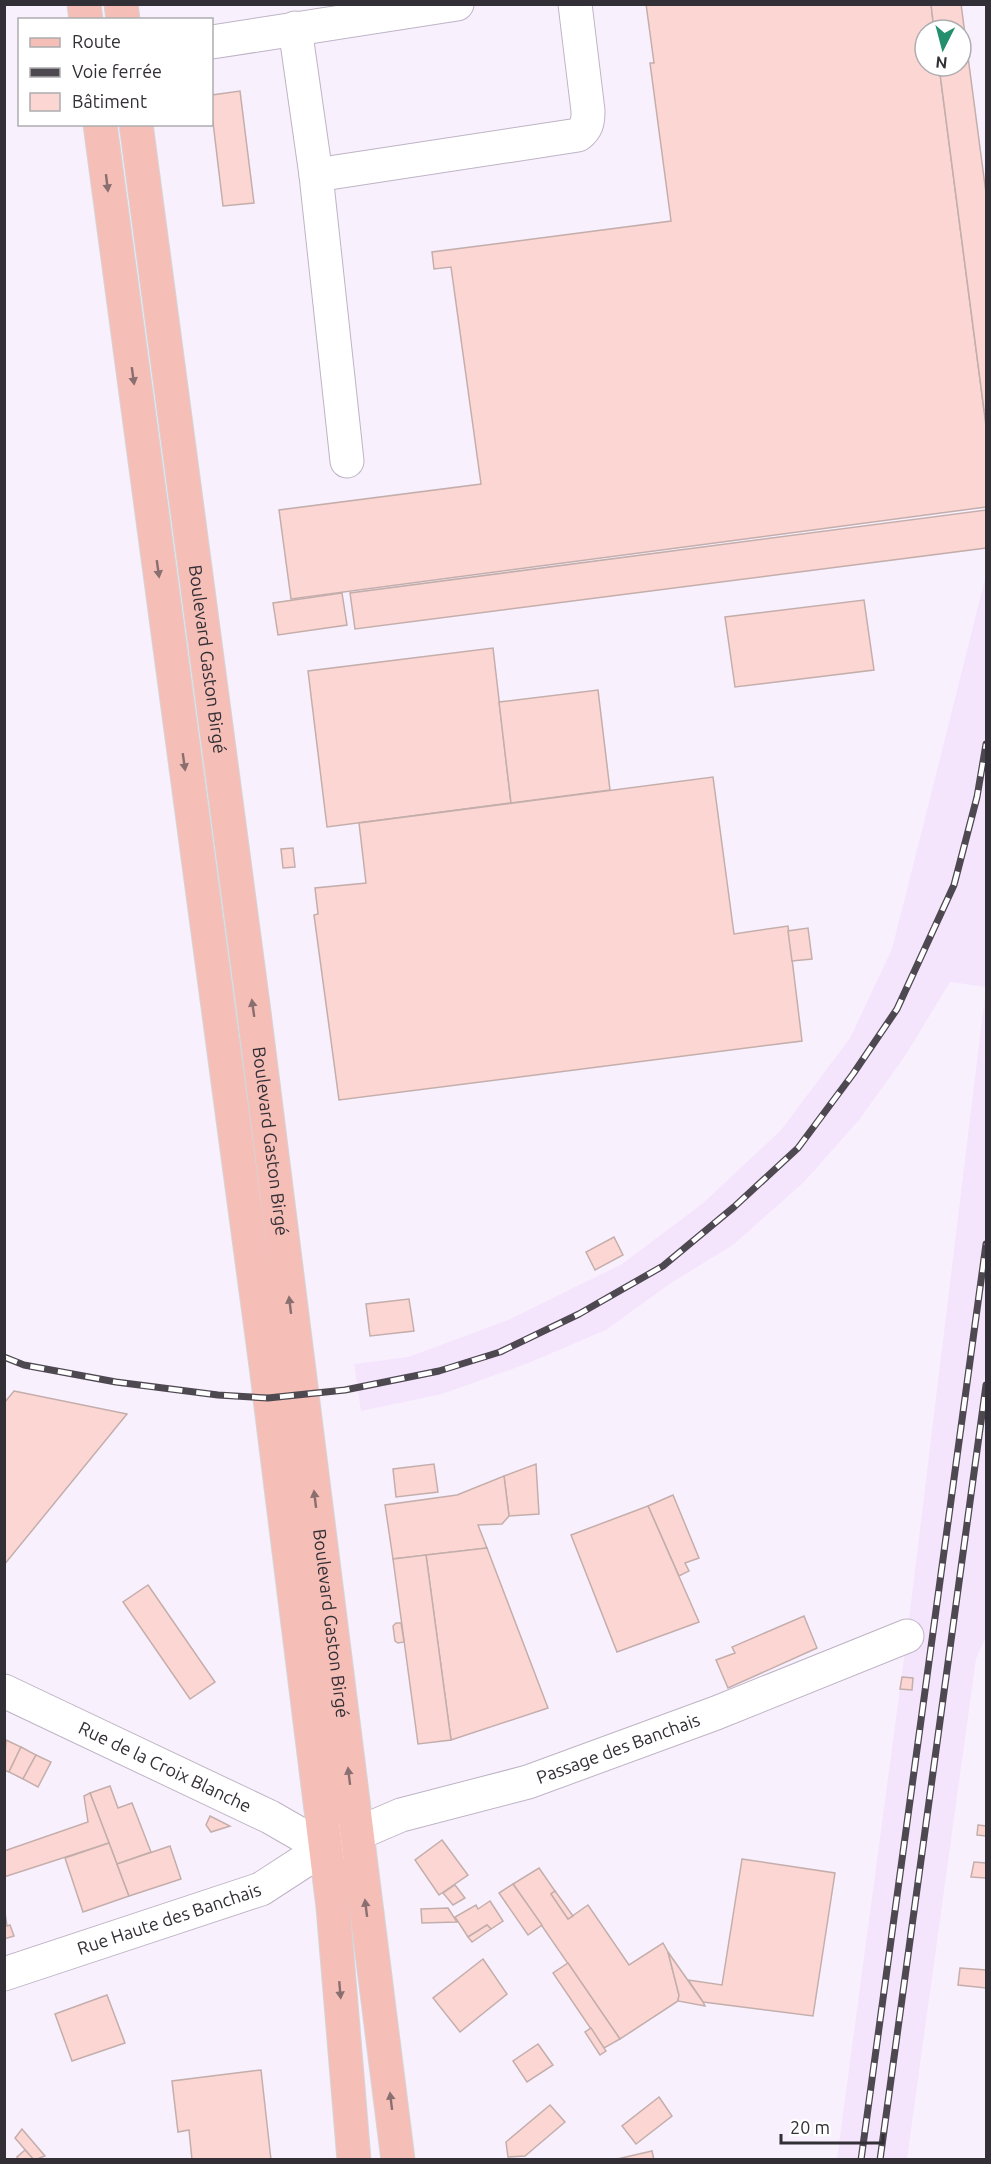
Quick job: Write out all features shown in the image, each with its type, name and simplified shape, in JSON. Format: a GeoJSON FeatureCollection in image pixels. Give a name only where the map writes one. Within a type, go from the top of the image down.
{"type":"FeatureCollection","features":[{"type":"Feature","properties":{"kind":"main road","name":"Boulevard Gaston Birgé"},"geometry":{"type":"LineString","coordinates":[[100,126],[266,1366],[333,1907],[354,2160]]}},
{"type":"Feature","properties":{"kind":"main road","name":"Boulevard Gaston Birgé"},"geometry":{"type":"LineString","coordinates":[[136,126],[254,1012],[398,2160]]}},
{"type":"Feature","properties":{"kind":"street"},"geometry":{"type":"LineString","coordinates":[[213,42],[457,4]]}},
{"type":"Feature","properties":{"kind":"street"},"geometry":{"type":"LineString","coordinates":[[316,175],[578,135],[586,129],[588,111],[575,4]]}},
{"type":"Feature","properties":{"kind":"street"},"geometry":{"type":"LineString","coordinates":[[295,28],[316,175],[347,461]]}},
{"type":"Feature","properties":{"kind":"street","name":"Passage des Banchais"},"geometry":{"type":"LineString","coordinates":[[324,1848],[401,1815],[528,1782],[716,1713],[908,1636]]}},
{"type":"Feature","properties":{"kind":"street","name":"Rue de la Croix Blanche"},"geometry":{"type":"LineString","coordinates":[[4,1691],[270,1817],[324,1848]]}},
{"type":"Feature","properties":{"kind":"street","name":"Rue Haute des Banchais"},"geometry":{"type":"LineString","coordinates":[[4,1974],[261,1890],[324,1848]]}},
{"type":"Feature","properties":{"kind":"shaded area"},"geometry":{"type":"Polygon","coordinates":[[[986,575],[986,987],[950,982],[905,1056],[859,1120],[804,1182],[733,1245],[671,1283],[606,1330],[526,1364],[442,1394],[361,1411],[354,1364],[408,1357],[508,1320],[622,1264],[702,1204],[781,1130],[850,1038],[892,949],[986,575]]]}},
{"type":"Feature","properties":{"kind":"shaded area"},"geometry":{"type":"Polygon","coordinates":[[[986,987],[986,1637],[976,1659],[907,2159],[837,2159],[907,1636],[986,987]]]}},
{"type":"Feature","properties":{"kind":"building"},"geometry":{"type":"Polygon","coordinates":[[[646,4],[931,4],[933,18],[913,18],[913,78],[941,78],[986,426],[986,507],[291,599],[279,510],[481,484],[451,267],[434,269],[432,252],[671,221],[650,63],[654,63],[646,4]]]}},
{"type":"Feature","properties":{"kind":"building"},"geometry":{"type":"Polygon","coordinates":[[[931,4],[961,4],[963,18],[933,18],[931,4]]]}},
{"type":"Feature","properties":{"kind":"building"},"geometry":{"type":"Polygon","coordinates":[[[941,78],[971,78],[986,193],[986,410],[984,410],[941,78]]]}},
{"type":"Feature","properties":{"kind":"building"},"geometry":{"type":"Polygon","coordinates":[[[240,91],[254,203],[223,206],[213,122],[213,95],[240,91]]]}},
{"type":"Feature","properties":{"kind":"building"},"geometry":{"type":"Polygon","coordinates":[[[986,510],[986,548],[355,629],[350,593],[986,510]]]}},
{"type":"Feature","properties":{"kind":"building"},"geometry":{"type":"Polygon","coordinates":[[[342,593],[347,625],[278,635],[273,603],[342,593]]]}},
{"type":"Feature","properties":{"kind":"building"},"geometry":{"type":"Polygon","coordinates":[[[864,600],[874,670],[735,687],[725,617],[864,600]]]}},
{"type":"Feature","properties":{"kind":"building"},"geometry":{"type":"Polygon","coordinates":[[[493,648],[511,803],[327,827],[308,671],[493,648]]]}},
{"type":"Feature","properties":{"kind":"building"},"geometry":{"type":"Polygon","coordinates":[[[598,690],[610,790],[511,803],[499,702],[598,690]]]}},
{"type":"Feature","properties":{"kind":"building"},"geometry":{"type":"Polygon","coordinates":[[[713,777],[734,934],[788,926],[802,1041],[339,1100],[314,915],[318,914],[315,888],[366,883],[359,823],[713,777]]]}},
{"type":"Feature","properties":{"kind":"building"},"geometry":{"type":"Polygon","coordinates":[[[293,848],[295,867],[283,868],[281,849],[293,848]]]}},
{"type":"Feature","properties":{"kind":"building"},"geometry":{"type":"Polygon","coordinates":[[[808,928],[812,959],[792,961],[788,931],[808,928]]]}},
{"type":"Feature","properties":{"kind":"building"},"geometry":{"type":"Polygon","coordinates":[[[614,1237],[623,1255],[595,1270],[586,1252],[614,1237]]]}},
{"type":"Feature","properties":{"kind":"building"},"geometry":{"type":"Polygon","coordinates":[[[409,1299],[414,1331],[370,1336],[366,1304],[409,1299]]]}},
{"type":"Feature","properties":{"kind":"building"},"geometry":{"type":"Polygon","coordinates":[[[14,1391],[127,1414],[4,1565],[4,1403],[14,1391]]]}},
{"type":"Feature","properties":{"kind":"building"},"geometry":{"type":"Polygon","coordinates":[[[434,1464],[438,1492],[396,1497],[393,1469],[434,1464]]]}},
{"type":"Feature","properties":{"kind":"building"},"geometry":{"type":"Polygon","coordinates":[[[536,1464],[539,1514],[509,1516],[504,1476],[536,1464]]]}},
{"type":"Feature","properties":{"kind":"building"},"geometry":{"type":"Polygon","coordinates":[[[504,1476],[509,1516],[502,1524],[478,1525],[487,1548],[393,1559],[385,1505],[457,1495],[504,1476]]]}},
{"type":"Feature","properties":{"kind":"building"},"geometry":{"type":"Polygon","coordinates":[[[673,1495],[699,1558],[685,1563],[689,1571],[679,1576],[648,1506],[673,1495]]]}},
{"type":"Feature","properties":{"kind":"building"},"geometry":{"type":"Polygon","coordinates":[[[648,1506],[699,1622],[617,1652],[571,1535],[648,1506]]]}},
{"type":"Feature","properties":{"kind":"building"},"geometry":{"type":"Polygon","coordinates":[[[487,1548],[548,1708],[451,1740],[426,1555],[487,1548]]]}},
{"type":"Feature","properties":{"kind":"building"},"geometry":{"type":"Polygon","coordinates":[[[426,1555],[451,1740],[418,1744],[393,1559],[426,1555]]]}},
{"type":"Feature","properties":{"kind":"building"},"geometry":{"type":"Polygon","coordinates":[[[148,1585],[215,1682],[190,1699],[123,1602],[148,1585]]]}},
{"type":"Feature","properties":{"kind":"building"},"geometry":{"type":"Polygon","coordinates":[[[804,1616],[817,1648],[728,1688],[716,1660],[735,1653],[732,1647],[804,1616]]]}},
{"type":"Feature","properties":{"kind":"building"},"geometry":{"type":"Polygon","coordinates":[[[401,1623],[404,1642],[395,1641],[393,1626],[401,1623]]]}},
{"type":"Feature","properties":{"kind":"building"},"geometry":{"type":"Polygon","coordinates":[[[902,1677],[913,1678],[912,1690],[900,1689],[902,1677]]]}},
{"type":"Feature","properties":{"kind":"building"},"geometry":{"type":"Polygon","coordinates":[[[6,1740],[21,1747],[9,1772],[4,1770],[6,1740]]]}},
{"type":"Feature","properties":{"kind":"building"},"geometry":{"type":"Polygon","coordinates":[[[21,1747],[36,1755],[23,1779],[9,1772],[21,1747]]]}},
{"type":"Feature","properties":{"kind":"building"},"geometry":{"type":"Polygon","coordinates":[[[36,1755],[51,1762],[38,1787],[23,1779],[36,1755]]]}},
{"type":"Feature","properties":{"kind":"building"},"geometry":{"type":"Polygon","coordinates":[[[110,1786],[118,1808],[132,1803],[151,1852],[117,1864],[90,1793],[110,1786]]]}},
{"type":"Feature","properties":{"kind":"building"},"geometry":{"type":"Polygon","coordinates":[[[90,1793],[109,1843],[4,1877],[4,1851],[88,1822],[84,1796],[90,1793]]]}},
{"type":"Feature","properties":{"kind":"building"},"geometry":{"type":"Polygon","coordinates":[[[210,1816],[230,1826],[211,1832],[206,1825],[210,1816]]]}},
{"type":"Feature","properties":{"kind":"building"},"geometry":{"type":"Polygon","coordinates":[[[978,1825],[986,1826],[986,1836],[977,1835],[978,1825]]]}},
{"type":"Feature","properties":{"kind":"building"},"geometry":{"type":"Polygon","coordinates":[[[442,1840],[468,1875],[439,1895],[415,1860],[442,1840]]]}},
{"type":"Feature","properties":{"kind":"building"},"geometry":{"type":"Polygon","coordinates":[[[109,1843],[129,1896],[83,1912],[65,1858],[109,1843]]]}},
{"type":"Feature","properties":{"kind":"building"},"geometry":{"type":"Polygon","coordinates":[[[170,1846],[181,1879],[129,1896],[117,1864],[170,1846]]]}},
{"type":"Feature","properties":{"kind":"building"},"geometry":{"type":"Polygon","coordinates":[[[742,1859],[835,1873],[813,2016],[703,2002],[688,1980],[722,1985],[742,1859]]]}},
{"type":"Feature","properties":{"kind":"building"},"geometry":{"type":"Polygon","coordinates":[[[974,1862],[986,1863],[986,1878],[971,1877],[974,1862]]]}},
{"type":"Feature","properties":{"kind":"building"},"geometry":{"type":"Polygon","coordinates":[[[539,1868],[555,1891],[551,1894],[568,1919],[588,1905],[629,1965],[663,1943],[668,1952],[679,1995],[678,2001],[620,2039],[513,1884],[539,1868]]]}},
{"type":"Feature","properties":{"kind":"building"},"geometry":{"type":"Polygon","coordinates":[[[513,1884],[542,1925],[528,1935],[499,1893],[513,1884]]]}},
{"type":"Feature","properties":{"kind":"building"},"geometry":{"type":"Polygon","coordinates":[[[455,1885],[465,1898],[453,1905],[443,1893],[455,1885]]]}},
{"type":"Feature","properties":{"kind":"building"},"geometry":{"type":"Polygon","coordinates":[[[555,1891],[573,1916],[568,1919],[551,1894],[555,1891]]]}},
{"type":"Feature","properties":{"kind":"building"},"geometry":{"type":"Polygon","coordinates":[[[490,1901],[503,1921],[491,1929],[487,1925],[468,1937],[455,1917],[476,1905],[478,1909],[490,1901]]]}},
{"type":"Feature","properties":{"kind":"building"},"geometry":{"type":"Polygon","coordinates":[[[4,1906],[7,1926],[10,1925],[14,1936],[4,1939],[4,1906]]]}},
{"type":"Feature","properties":{"kind":"building"},"geometry":{"type":"Polygon","coordinates":[[[448,1908],[457,1922],[422,1923],[421,1909],[448,1908]]]}},
{"type":"Feature","properties":{"kind":"building"},"geometry":{"type":"Polygon","coordinates":[[[487,1925],[491,1929],[472,1942],[468,1937],[487,1925]]]}},
{"type":"Feature","properties":{"kind":"building"},"geometry":{"type":"Polygon","coordinates":[[[668,1952],[705,2006],[678,2001],[679,1995],[668,1952]]]}},
{"type":"Feature","properties":{"kind":"building"},"geometry":{"type":"Polygon","coordinates":[[[483,1959],[507,1994],[460,2032],[433,1998],[483,1959]]]}},
{"type":"Feature","properties":{"kind":"building"},"geometry":{"type":"Polygon","coordinates":[[[568,1963],[620,2039],[604,2048],[553,1973],[568,1963]]]}},
{"type":"Feature","properties":{"kind":"building"},"geometry":{"type":"Polygon","coordinates":[[[960,1968],[986,1970],[986,1988],[958,1985],[960,1968]]]}},
{"type":"Feature","properties":{"kind":"building"},"geometry":{"type":"Polygon","coordinates":[[[107,1995],[125,2043],[72,2061],[55,2014],[107,1995]]]}},
{"type":"Feature","properties":{"kind":"building"},"geometry":{"type":"Polygon","coordinates":[[[591,2028],[606,2051],[600,2055],[585,2032],[591,2028]]]}},
{"type":"Feature","properties":{"kind":"building"},"geometry":{"type":"Polygon","coordinates":[[[538,2044],[553,2065],[527,2082],[513,2061],[538,2044]]]}},
{"type":"Feature","properties":{"kind":"building"},"geometry":{"type":"Polygon","coordinates":[[[261,2070],[271,2160],[192,2160],[189,2130],[178,2132],[172,2081],[261,2070]]]}},
{"type":"Feature","properties":{"kind":"building"},"geometry":{"type":"Polygon","coordinates":[[[659,2097],[672,2116],[636,2144],[622,2126],[659,2097]]]}},
{"type":"Feature","properties":{"kind":"building"},"geometry":{"type":"Polygon","coordinates":[[[550,2105],[565,2122],[525,2156],[508,2157],[506,2142],[550,2105]]]}},
{"type":"Feature","properties":{"kind":"building"},"geometry":{"type":"Polygon","coordinates":[[[22,2129],[45,2156],[34,2160],[15,2138],[22,2129]]]}},
{"type":"Feature","properties":{"kind":"building"},"geometry":{"type":"Polygon","coordinates":[[[25,2150],[34,2160],[19,2160],[17,2157],[25,2150]]]}},
{"type":"Feature","properties":{"kind":"building"},"geometry":{"type":"Polygon","coordinates":[[[652,2151],[654,2160],[613,2160],[652,2151]]]}},
{"type":"Feature","properties":{"kind":"railway"},"geometry":{"type":"LineString","coordinates":[[4,1357],[24,1365],[116,1382],[218,1395],[268,1398],[345,1390],[439,1371],[500,1352],[579,1314],[663,1266],[734,1207],[798,1148],[853,1074],[897,1009],[954,885],[977,797],[986,744]]}},
{"type":"Feature","properties":{"kind":"railway"},"geometry":{"type":"LineString","coordinates":[[861,2160],[986,1244]]}},
{"type":"Feature","properties":{"kind":"railway"},"geometry":{"type":"LineString","coordinates":[[880,2160],[986,1385]]}}]}
